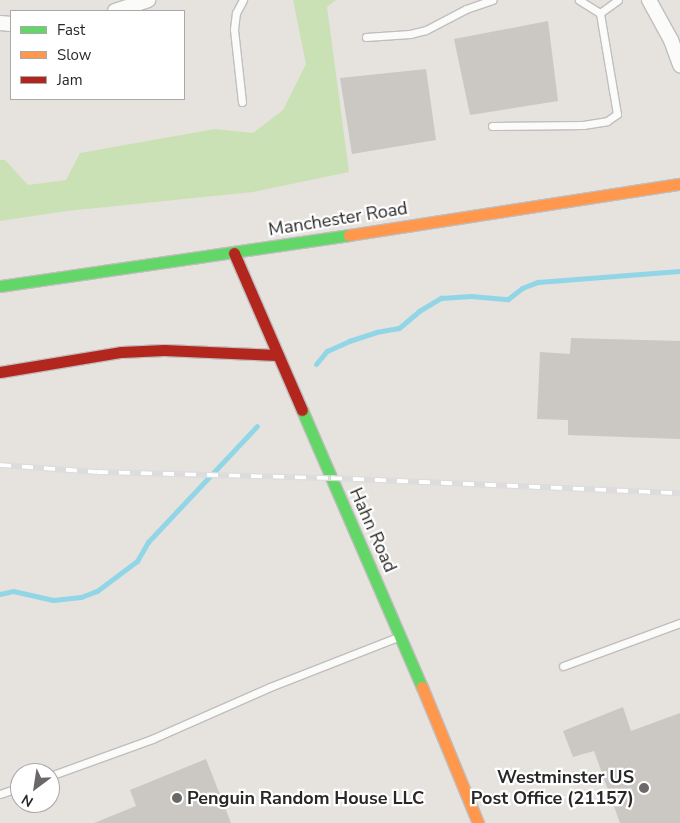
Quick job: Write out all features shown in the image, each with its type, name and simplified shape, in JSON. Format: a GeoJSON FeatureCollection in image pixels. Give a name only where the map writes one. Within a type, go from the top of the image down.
{"type":"FeatureCollection","features":[{"type":"Feature","properties":{"kind":"main road","name":"Manchester Road"},"geometry":{"type":"LineString","coordinates":[[0,286],[234,253],[680,184]]}},
{"type":"Feature","properties":{"kind":"main road","name":"Hahn Road"},"geometry":{"type":"LineString","coordinates":[[234,253],[401,636],[478,823]]}},
{"type":"Feature","properties":{"kind":"main road"},"geometry":{"type":"LineString","coordinates":[[0,372],[121,352],[174,350],[277,355]]}},
{"type":"Feature","properties":{"kind":"street"},"geometry":{"type":"LineString","coordinates":[[118,10],[148,0]]}},
{"type":"Feature","properties":{"kind":"street"},"geometry":{"type":"LineString","coordinates":[[650,0],[671,40],[680,66]]}},
{"type":"Feature","properties":{"kind":"lane"},"geometry":{"type":"LineString","coordinates":[[242,102],[234,29],[236,13],[243,0]]}},
{"type":"Feature","properties":{"kind":"lane"},"geometry":{"type":"LineString","coordinates":[[366,37],[410,34],[426,30],[466,10],[492,0]]}},
{"type":"Feature","properties":{"kind":"lane"},"geometry":{"type":"LineString","coordinates":[[492,126],[583,125],[607,121],[617,114],[600,13],[579,0]]}},
{"type":"Feature","properties":{"kind":"lane"},"geometry":{"type":"LineString","coordinates":[[600,13],[618,0]]}},
{"type":"Feature","properties":{"kind":"lane"},"geometry":{"type":"LineString","coordinates":[[563,666],[680,623]]}},
{"type":"Feature","properties":{"kind":"lane"},"geometry":{"type":"LineString","coordinates":[[60,772],[152,739],[227,706],[401,636]]}},
{"type":"Feature","properties":{"kind":"green space"},"geometry":{"type":"Polygon","coordinates":[[[293,0],[336,0],[327,7],[349,172],[253,192],[67,211],[0,221],[0,160],[5,160],[28,185],[66,180],[80,153],[215,129],[253,133],[283,110],[306,64],[293,0]]]}},
{"type":"Feature","properties":{"kind":"building"},"geometry":{"type":"Polygon","coordinates":[[[548,21],[558,101],[470,115],[454,39],[548,21]]]}},
{"type":"Feature","properties":{"kind":"building"},"geometry":{"type":"Polygon","coordinates":[[[426,69],[436,140],[352,154],[340,78],[426,69]]]}},
{"type":"Feature","properties":{"kind":"building"},"geometry":{"type":"Polygon","coordinates":[[[571,338],[680,341],[680,439],[568,435],[568,420],[537,419],[540,352],[570,354],[571,338]]]}},
{"type":"Feature","properties":{"kind":"building","name":"Westminster US Post Office (21157)"},"geometry":{"type":"Polygon","coordinates":[[[623,707],[631,731],[680,713],[680,823],[620,823],[594,751],[573,757],[563,731],[623,707]]]}},
{"type":"Feature","properties":{"kind":"building","name":"Penguin Random House LLC"},"geometry":{"type":"Polygon","coordinates":[[[206,759],[231,823],[94,823],[136,806],[130,790],[206,759]]]}},
{"type":"Feature","properties":{"kind":"waterway"},"geometry":{"type":"LineString","coordinates":[[316,364],[327,351],[349,341],[376,332],[399,328],[419,311],[441,298],[471,296],[508,299],[522,288],[538,282],[680,271]]}},
{"type":"Feature","properties":{"kind":"waterway"},"geometry":{"type":"LineString","coordinates":[[0,594],[13,591],[53,600],[81,597],[97,591],[137,561],[148,542],[257,426]]}},
{"type":"Feature","properties":{"kind":"railway"},"geometry":{"type":"LineString","coordinates":[[0,465],[97,472],[331,478],[680,493]]}},
{"type":"Feature","properties":{"kind":"traffic: fast"},"geometry":{"type":"LineString","coordinates":[[0,286],[349,235]]}},
{"type":"Feature","properties":{"kind":"traffic: fast"},"geometry":{"type":"LineString","coordinates":[[302,410],[422,687]]}},
{"type":"Feature","properties":{"kind":"traffic: slow"},"geometry":{"type":"LineString","coordinates":[[349,235],[680,184]]}},
{"type":"Feature","properties":{"kind":"traffic: slow"},"geometry":{"type":"LineString","coordinates":[[422,687],[478,823]]}},
{"type":"Feature","properties":{"kind":"traffic: jam"},"geometry":{"type":"LineString","coordinates":[[234,253],[302,410]]}},
{"type":"Feature","properties":{"kind":"traffic: jam"},"geometry":{"type":"LineString","coordinates":[[0,372],[121,352],[164,350],[277,355]]}},
{"type":"Feature","properties":{"kind":"place","name":"Westminster US Post Office (21157)"},"geometry":{"type":"Point","coordinates":[644,788]}},
{"type":"Feature","properties":{"kind":"place","name":"Penguin Random House LLC"},"geometry":{"type":"Point","coordinates":[177,798]}}]}
